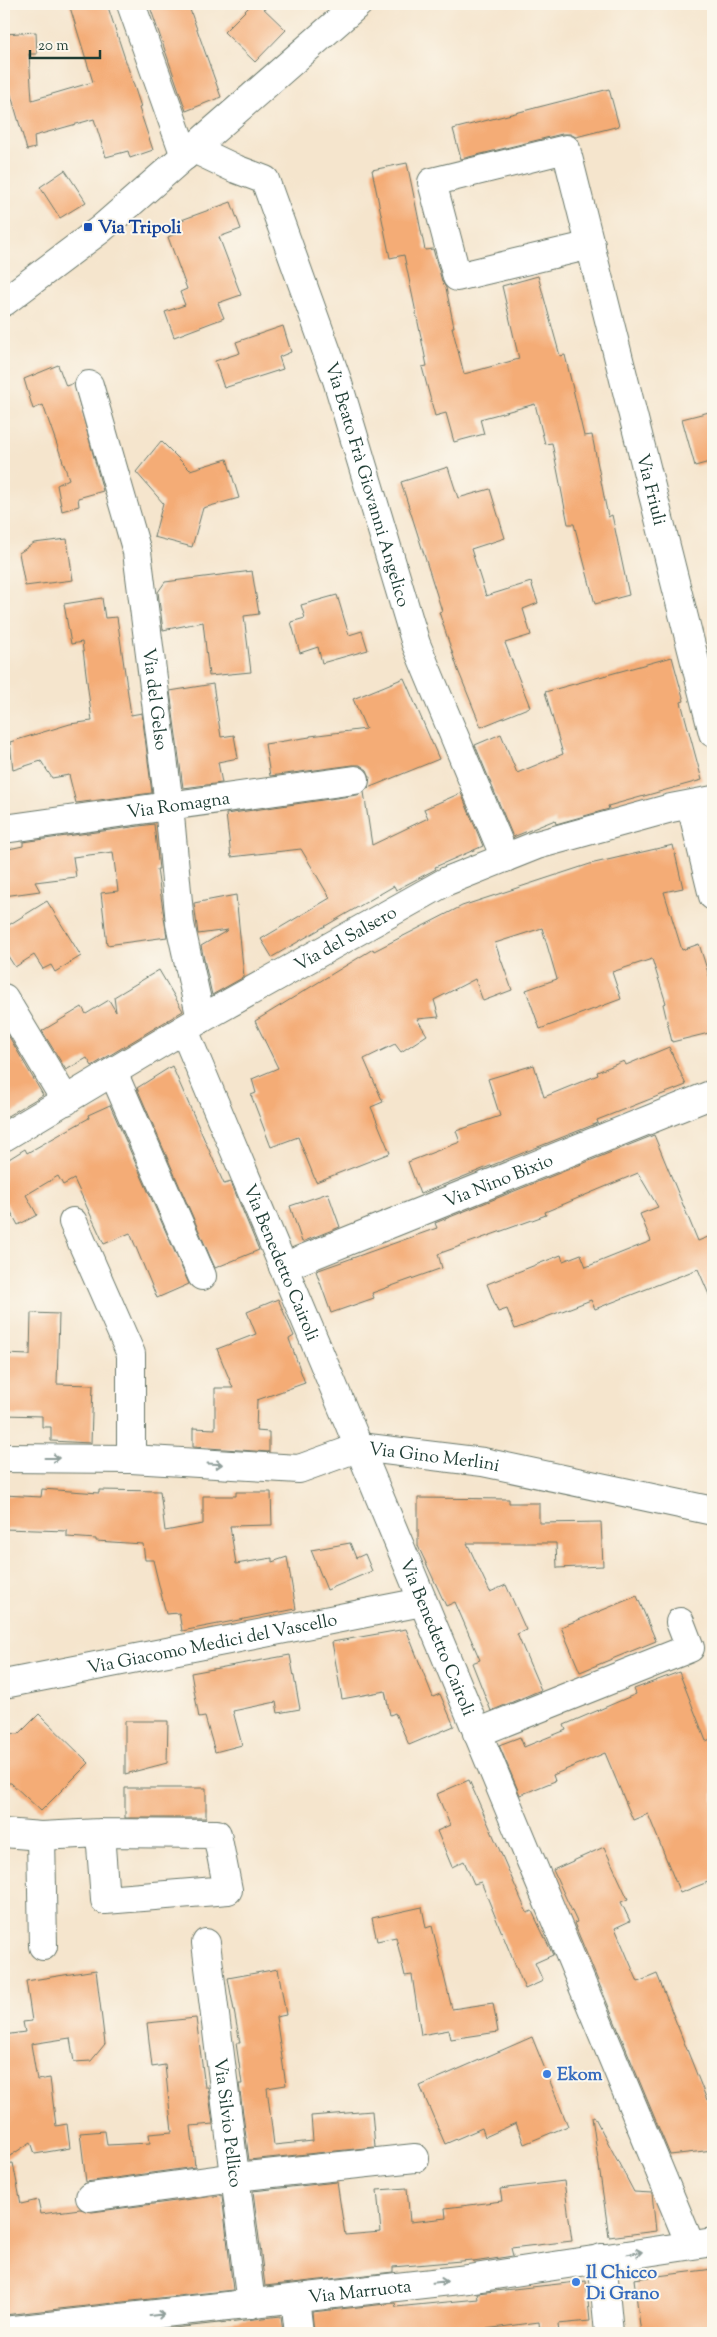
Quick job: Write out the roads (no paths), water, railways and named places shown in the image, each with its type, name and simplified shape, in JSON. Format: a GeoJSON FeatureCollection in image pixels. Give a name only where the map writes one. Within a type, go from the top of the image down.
{"type":"FeatureCollection","features":[{"type":"Feature","properties":{"kind":"street"},"geometry":{"type":"LineString","coordinates":[[131,4],[190,152]]}},
{"type":"Feature","properties":{"kind":"street"},"geometry":{"type":"LineString","coordinates":[[4,302],[101,229],[358,4]]}},
{"type":"Feature","properties":{"kind":"street","name":"Via Friuli"},"geometry":{"type":"LineString","coordinates":[[591,245],[457,277],[432,182],[566,149],[591,245],[713,733]]}},
{"type":"Feature","properties":{"kind":"street","name":"Via Beato Frà Giovanni Angelico"},"geometry":{"type":"LineString","coordinates":[[190,152],[265,180],[337,380],[416,644],[505,858]]}},
{"type":"Feature","properties":{"kind":"street","name":"Via del Gelso"},"geometry":{"type":"LineString","coordinates":[[90,385],[136,552],[169,805],[192,1024]]}},
{"type":"Feature","properties":{"kind":"street","name":"Via Romagna"},"geometry":{"type":"LineString","coordinates":[[4,829],[355,780]]}},
{"type":"Feature","properties":{"kind":"street"},"geometry":{"type":"LineString","coordinates":[[702,802],[713,896]]}},
{"type":"Feature","properties":{"kind":"street","name":"Via del Salsero"},"geometry":{"type":"LineString","coordinates":[[4,1137],[192,1024],[446,881],[536,845],[702,802]]}},
{"type":"Feature","properties":{"kind":"street"},"geometry":{"type":"LineString","coordinates":[[4,998],[66,1101]]}},
{"type":"Feature","properties":{"kind":"street","name":"Via Benedetto Cairoli"},"geometry":{"type":"LineString","coordinates":[[192,1024],[283,1266],[360,1447],[422,1602],[477,1733],[701,2243]]}},
{"type":"Feature","properties":{"kind":"street"},"geometry":{"type":"LineString","coordinates":[[113,1072],[202,1276]]}},
{"type":"Feature","properties":{"kind":"street","name":"Via Nino Bixio"},"geometry":{"type":"LineString","coordinates":[[283,1266],[713,1094]]}},
{"type":"Feature","properties":{"kind":"street"},"geometry":{"type":"LineString","coordinates":[[73,1222],[131,1354],[131,1459]]}},
{"type":"Feature","properties":{"kind":"street","name":"Via Gino Merlini"},"geometry":{"type":"LineString","coordinates":[[4,1458],[131,1459],[300,1468],[360,1447],[483,1462],[713,1511]]}},
{"type":"Feature","properties":{"kind":"street","name":"Via Giacomo Medici del Vascello"},"geometry":{"type":"LineString","coordinates":[[4,1684],[422,1602]]}},
{"type":"Feature","properties":{"kind":"street"},"geometry":{"type":"LineString","coordinates":[[477,1733],[690,1648],[680,1622]]}},
{"type":"Feature","properties":{"kind":"street"},"geometry":{"type":"LineString","coordinates":[[4,1833],[41,1836],[100,1833],[217,1834],[228,1890],[105,1900],[100,1833]]}},
{"type":"Feature","properties":{"kind":"street"},"geometry":{"type":"LineString","coordinates":[[41,1836],[43,1946]]}},
{"type":"Feature","properties":{"kind":"street","name":"Via Silvio Pellico"},"geometry":{"type":"LineString","coordinates":[[206,1942],[251,2304]]}},
{"type":"Feature","properties":{"kind":"street"},"geometry":{"type":"LineString","coordinates":[[90,2197],[236,2177],[415,2158]]}},
{"type":"Feature","properties":{"kind":"street","name":"Via Marruota"},"geometry":{"type":"LineString","coordinates":[[4,2331],[119,2326],[251,2304],[468,2279],[701,2243]]}},
{"type":"Feature","properties":{"kind":"street"},"geometry":{"type":"LineString","coordinates":[[602,2258],[609,2333]]}},
{"type":"Feature","properties":{"kind":"street"},"geometry":{"type":"LineString","coordinates":[[295,2299],[299,2333]]}},
{"type":"Feature","properties":{"kind":"place","name":"Via Tripoli"},"geometry":{"type":"Point","coordinates":[88,227]}},
{"type":"Feature","properties":{"kind":"place","name":"Ekom"},"geometry":{"type":"Point","coordinates":[547,2074]}},
{"type":"Feature","properties":{"kind":"place","name":"Il Chicco Di Grano"},"geometry":{"type":"Point","coordinates":[576,2282]}}]}
